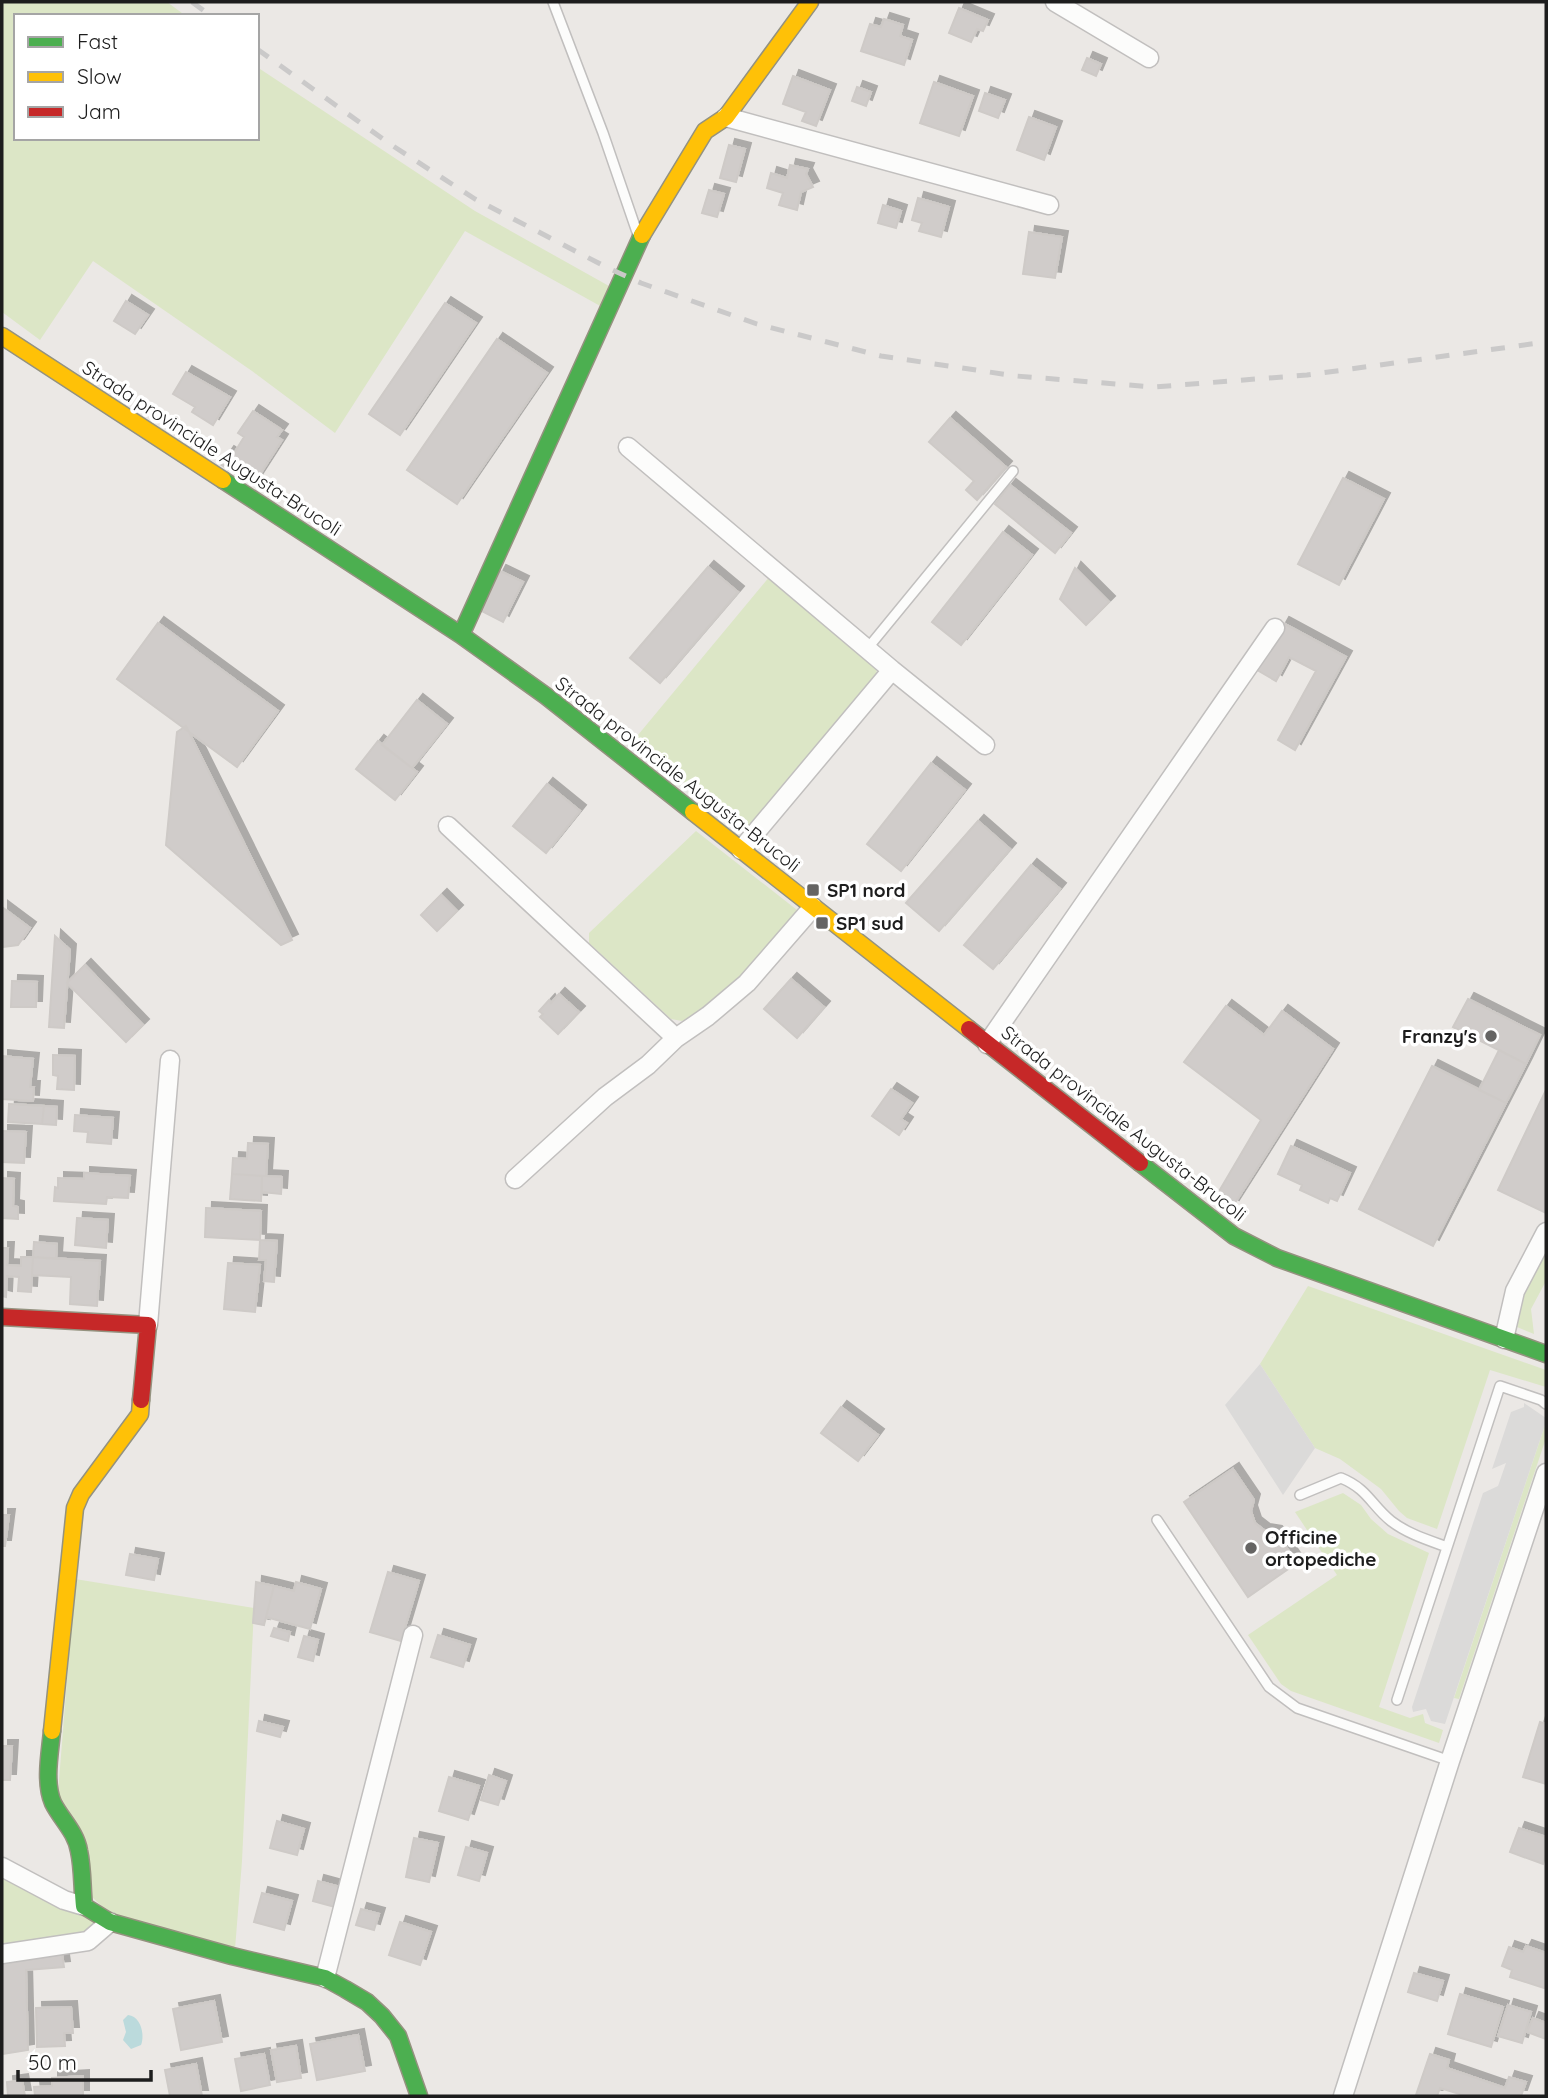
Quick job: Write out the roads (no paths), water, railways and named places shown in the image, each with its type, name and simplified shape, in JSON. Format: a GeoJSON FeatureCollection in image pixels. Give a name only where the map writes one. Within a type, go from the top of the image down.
{"type":"FeatureCollection","features":[{"type":"Feature","properties":{"kind":"street"},"geometry":{"type":"LineString","coordinates":[[461,635],[639,240],[705,131],[726,117],[810,2]]}},
{"type":"Feature","properties":{"kind":"street"},"geometry":{"type":"LineString","coordinates":[[1055,2],[1149,58]]}},
{"type":"Feature","properties":{"kind":"street"},"geometry":{"type":"LineString","coordinates":[[726,117],[1049,205]]}},
{"type":"Feature","properties":{"kind":"street","name":"Strada provinciale Augusta-Brucoli"},"geometry":{"type":"LineString","coordinates":[[2,336],[461,635],[546,696],[1234,1236],[1277,1258],[1546,1353]]}},
{"type":"Feature","properties":{"kind":"street"},"geometry":{"type":"LineString","coordinates":[[628,447],[985,745]]}},
{"type":"Feature","properties":{"kind":"street"},"geometry":{"type":"LineString","coordinates":[[988,1044],[1275,628]]}},
{"type":"Feature","properties":{"kind":"street"},"geometry":{"type":"LineString","coordinates":[[741,850],[892,670]]}},
{"type":"Feature","properties":{"kind":"street"},"geometry":{"type":"LineString","coordinates":[[448,826],[676,1038]]}},
{"type":"Feature","properties":{"kind":"street"},"geometry":{"type":"LineString","coordinates":[[515,1179],[605,1097],[747,983],[813,907]]}},
{"type":"Feature","properties":{"kind":"street"},"geometry":{"type":"LineString","coordinates":[[84,1906],[79,1849],[54,1802],[49,1766],[75,1508],[81,1494],[140,1414],[170,1060]]}},
{"type":"Feature","properties":{"kind":"street"},"geometry":{"type":"LineString","coordinates":[[1504,1339],[1516,1291],[1546,1232]]}},
{"type":"Feature","properties":{"kind":"street"},"geometry":{"type":"LineString","coordinates":[[2,1317],[148,1325]]}},
{"type":"Feature","properties":{"kind":"street"},"geometry":{"type":"LineString","coordinates":[[1343,2096],[1546,1473]]}},
{"type":"Feature","properties":{"kind":"street"},"geometry":{"type":"LineString","coordinates":[[325,1978],[413,1635]]}},
{"type":"Feature","properties":{"kind":"street"},"geometry":{"type":"LineString","coordinates":[[2,1867],[64,1900],[84,1906],[110,1922],[156,1937],[325,1978],[367,2002],[383,2016],[398,2036],[419,2096]]}},
{"type":"Feature","properties":{"kind":"street"},"geometry":{"type":"LineString","coordinates":[[2,1954],[88,1941],[110,1922]]}},
{"type":"Feature","properties":{"kind":"lane"},"geometry":{"type":"LineString","coordinates":[[553,2],[604,133],[639,240]]}},
{"type":"Feature","properties":{"kind":"lane"},"geometry":{"type":"LineString","coordinates":[[867,649],[1013,471]]}},
{"type":"Feature","properties":{"kind":"lane"},"geometry":{"type":"LineString","coordinates":[[1397,1700],[1500,1386],[1546,1404]]}},
{"type":"Feature","properties":{"kind":"lane"},"geometry":{"type":"LineString","coordinates":[[1300,1495],[1341,1478],[1354,1484],[1373,1500],[1388,1519],[1404,1530],[1447,1547]]}},
{"type":"Feature","properties":{"kind":"lane"},"geometry":{"type":"LineString","coordinates":[[1157,1520],[1269,1686],[1279,1696],[1297,1708],[1450,1761]]}},
{"type":"Feature","properties":{"kind":"water"},"geometry":{"type":"Polygon","coordinates":[[[128,2015],[139,2022],[142,2031],[141,2045],[131,2049],[123,2040],[126,2032],[123,2020],[128,2015]]]}},
{"type":"Feature","properties":{"kind":"railway"},"geometry":{"type":"LineString","coordinates":[[192,2],[208,14]]}},
{"type":"Feature","properties":{"kind":"railway"},"geometry":{"type":"LineString","coordinates":[[259,50],[390,144],[475,199],[608,268],[641,283],[757,324],[881,356],[1016,376],[1154,387],[1307,375],[1546,342]]}},
{"type":"Feature","properties":{"kind":"place","name":"SP1 nord"},"geometry":{"type":"Point","coordinates":[813,890]}},
{"type":"Feature","properties":{"kind":"place","name":"SP1 sud"},"geometry":{"type":"Point","coordinates":[822,923]}},
{"type":"Feature","properties":{"kind":"place","name":"Franzy's"},"geometry":{"type":"Point","coordinates":[1491,1036]}},
{"type":"Feature","properties":{"kind":"place","name":"Officine ortopediche"},"geometry":{"type":"Point","coordinates":[1251,1548]}}]}
